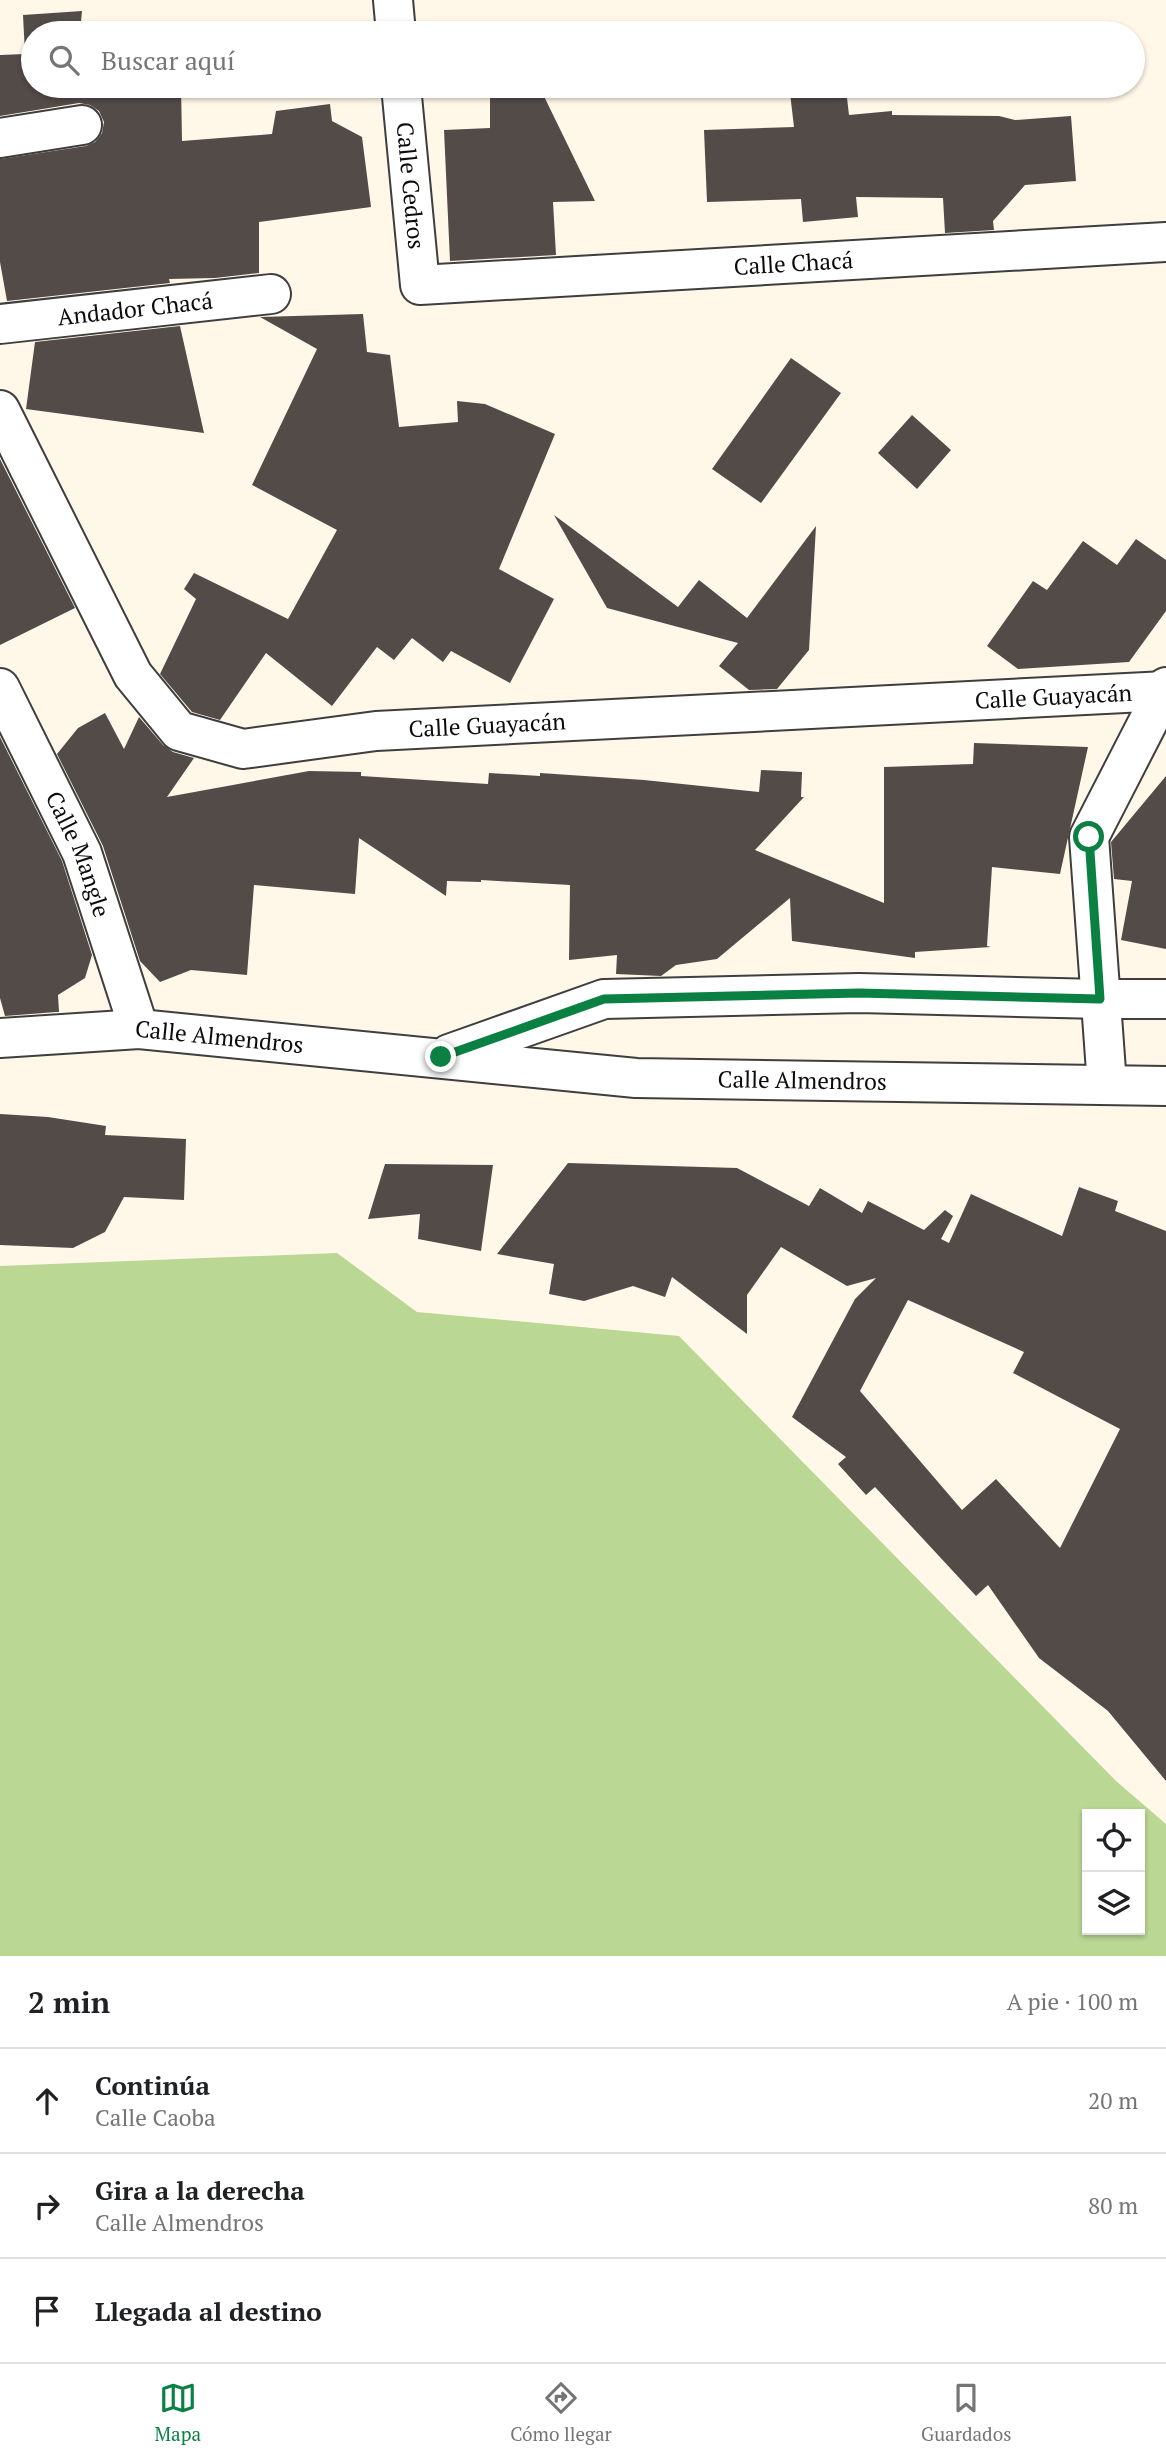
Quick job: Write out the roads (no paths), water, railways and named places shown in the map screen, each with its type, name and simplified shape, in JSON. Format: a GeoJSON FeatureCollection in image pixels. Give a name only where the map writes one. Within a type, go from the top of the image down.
{"type":"FeatureCollection","features":[{"type":"Feature","properties":{"kind":"street"},"geometry":{"type":"LineString","coordinates":[[393,0],[395,21]]}},
{"type":"Feature","properties":{"kind":"street","name":"Calle Cedros"},"geometry":{"type":"LineString","coordinates":[[402,98],[420,285]]}},
{"type":"Feature","properties":{"kind":"street"},"geometry":{"type":"LineString","coordinates":[[0,138],[82,125]]}},
{"type":"Feature","properties":{"kind":"street","name":"Calle Chacá"},"geometry":{"type":"LineString","coordinates":[[420,285],[1166,242]]}},
{"type":"Feature","properties":{"kind":"street","name":"Andador Chacá"},"geometry":{"type":"LineString","coordinates":[[0,324],[271,294]]}},
{"type":"Feature","properties":{"kind":"street","name":"Calle Guayacán"},"geometry":{"type":"LineString","coordinates":[[0,410],[133,675],[179,731],[243,749],[376,730],[1165,690]]}},
{"type":"Feature","properties":{"kind":"street","name":"Calle Mangle"},"geometry":{"type":"LineString","coordinates":[[0,688],[82,853],[139,1029]]}},
{"type":"Feature","properties":{"kind":"street"},"geometry":{"type":"LineString","coordinates":[[1107,1085],[1089,837],[1165,690]]}},
{"type":"Feature","properties":{"kind":"street","name":"Calle Almendros"},"geometry":{"type":"LineString","coordinates":[[441,1057],[604,999],[859,993],[1166,999]]}},
{"type":"Feature","properties":{"kind":"street","name":"Calle Almendros"},"geometry":{"type":"LineString","coordinates":[[0,1038],[139,1029],[636,1078],[1166,1086]]}}]}
